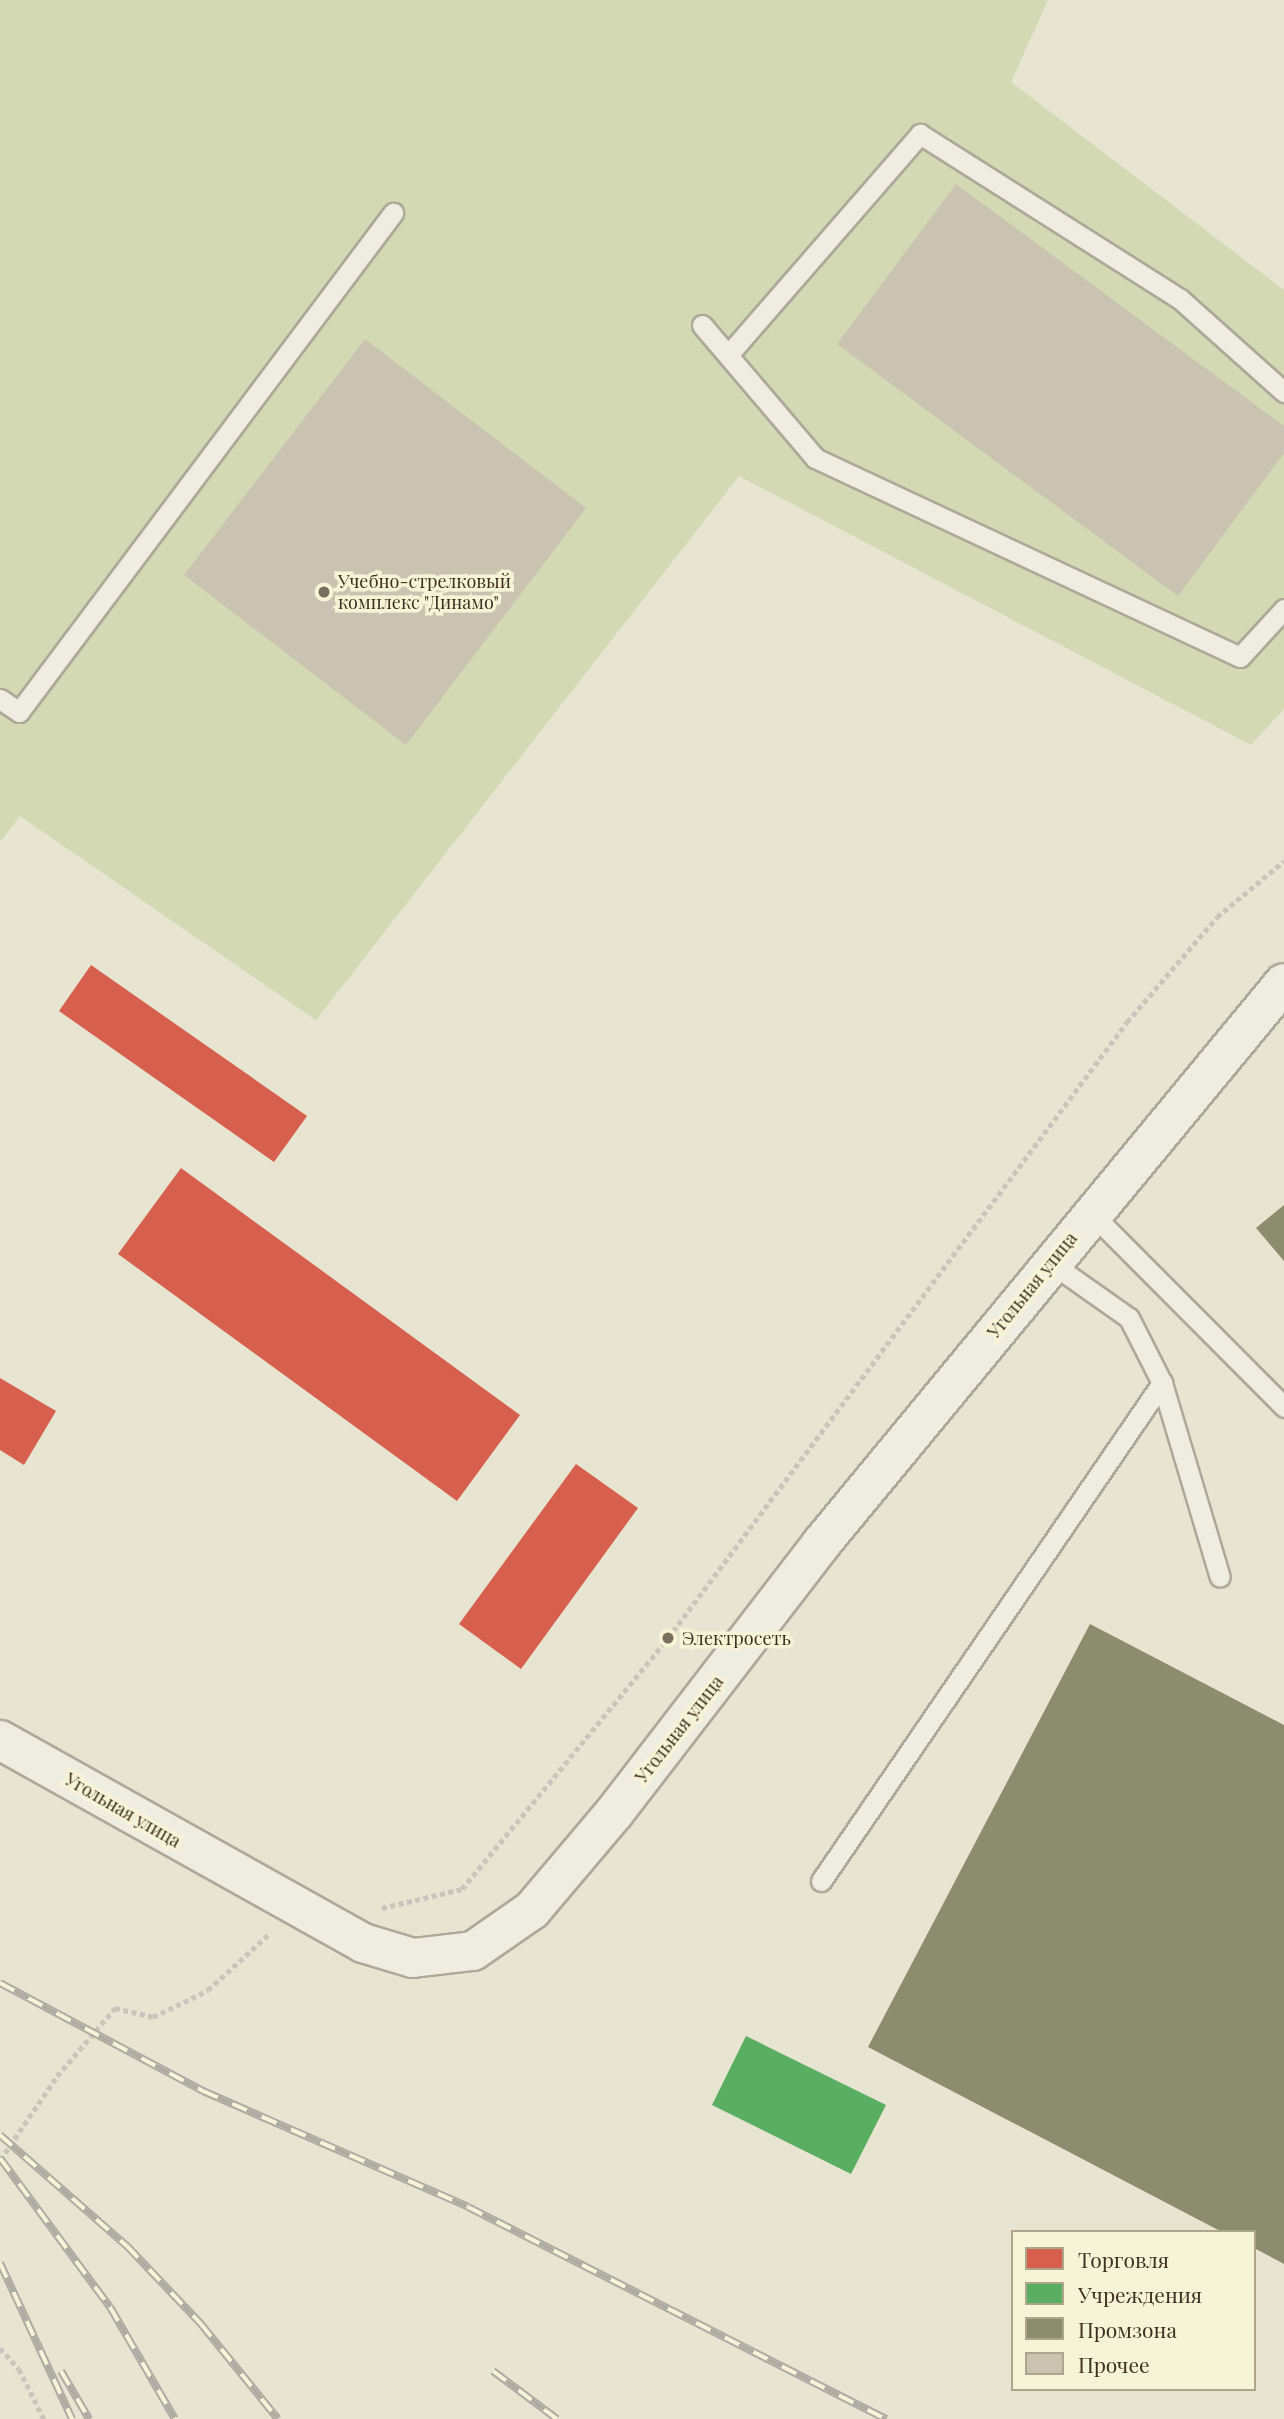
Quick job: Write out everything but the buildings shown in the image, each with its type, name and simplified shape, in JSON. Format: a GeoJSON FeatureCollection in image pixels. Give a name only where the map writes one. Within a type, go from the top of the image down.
{"type":"FeatureCollection","features":[{"type":"Feature","properties":{"kind":"street","name":"Угольная улица"},"geometry":{"type":"LineString","coordinates":[[0,1740],[289,1905],[363,1943],[413,1958],[474,1951],[531,1910],[1091,1213],[1284,983]]}},
{"type":"Feature","properties":{"kind":"lane"},"geometry":{"type":"LineString","coordinates":[[728,355],[920,134],[1180,299],[1284,392]]}},
{"type":"Feature","properties":{"kind":"lane"},"geometry":{"type":"LineString","coordinates":[[0,699],[19,712],[393,213]]}},
{"type":"Feature","properties":{"kind":"lane"},"geometry":{"type":"LineString","coordinates":[[702,325],[815,457],[1240,657],[1284,609]]}},
{"type":"Feature","properties":{"kind":"lane"},"geometry":{"type":"LineString","coordinates":[[1091,1213],[1284,1407]]}},
{"type":"Feature","properties":{"kind":"lane"},"geometry":{"type":"LineString","coordinates":[[1051,1263],[1129,1318],[1162,1383],[1220,1577]]}},
{"type":"Feature","properties":{"kind":"lane"},"geometry":{"type":"LineString","coordinates":[[821,1881],[1162,1383]]}},
{"type":"Feature","properties":{"kind":"path"},"geometry":{"type":"LineString","coordinates":[[367,1912],[462,1889],[668,1637],[1127,1022],[1217,917],[1284,861]]}},
{"type":"Feature","properties":{"kind":"path"},"geometry":{"type":"LineString","coordinates":[[0,2160],[57,2076],[115,2008],[153,2017],[208,1990],[272,1931],[289,1905]]}},
{"type":"Feature","properties":{"kind":"path"},"geometry":{"type":"LineString","coordinates":[[0,2348],[19,2370],[44,2419]]}},
{"type":"Feature","properties":{"kind":"green space","name":"Учебно-стрелковый комплекс \"Динамо\""},"geometry":{"type":"Polygon","coordinates":[[[0,0],[1048,0],[1011,82],[1284,290],[1284,709],[1251,745],[739,476],[316,1020],[20,816],[0,842],[0,0]]]}},
{"type":"Feature","properties":{"kind":"railway"},"geometry":{"type":"LineString","coordinates":[[0,1983],[203,2091],[468,2207],[886,2419]]}},
{"type":"Feature","properties":{"kind":"railway"},"geometry":{"type":"LineString","coordinates":[[0,2135],[127,2246],[201,2324],[278,2419]]}},
{"type":"Feature","properties":{"kind":"railway"},"geometry":{"type":"LineString","coordinates":[[0,2158],[110,2307],[175,2419]]}},
{"type":"Feature","properties":{"kind":"railway"},"geometry":{"type":"LineString","coordinates":[[0,2263],[72,2419]]}},
{"type":"Feature","properties":{"kind":"railway"},"geometry":{"type":"LineString","coordinates":[[61,2371],[89,2419]]}},
{"type":"Feature","properties":{"kind":"railway"},"geometry":{"type":"LineString","coordinates":[[493,2371],[557,2419]]}},
{"type":"Feature","properties":{"kind":"place","name":"Учебно-стрелковый комплекс \"Динамо\""},"geometry":{"type":"Point","coordinates":[324,592]}},
{"type":"Feature","properties":{"kind":"place","name":"Электросеть"},"geometry":{"type":"Point","coordinates":[668,1638]}}]}
